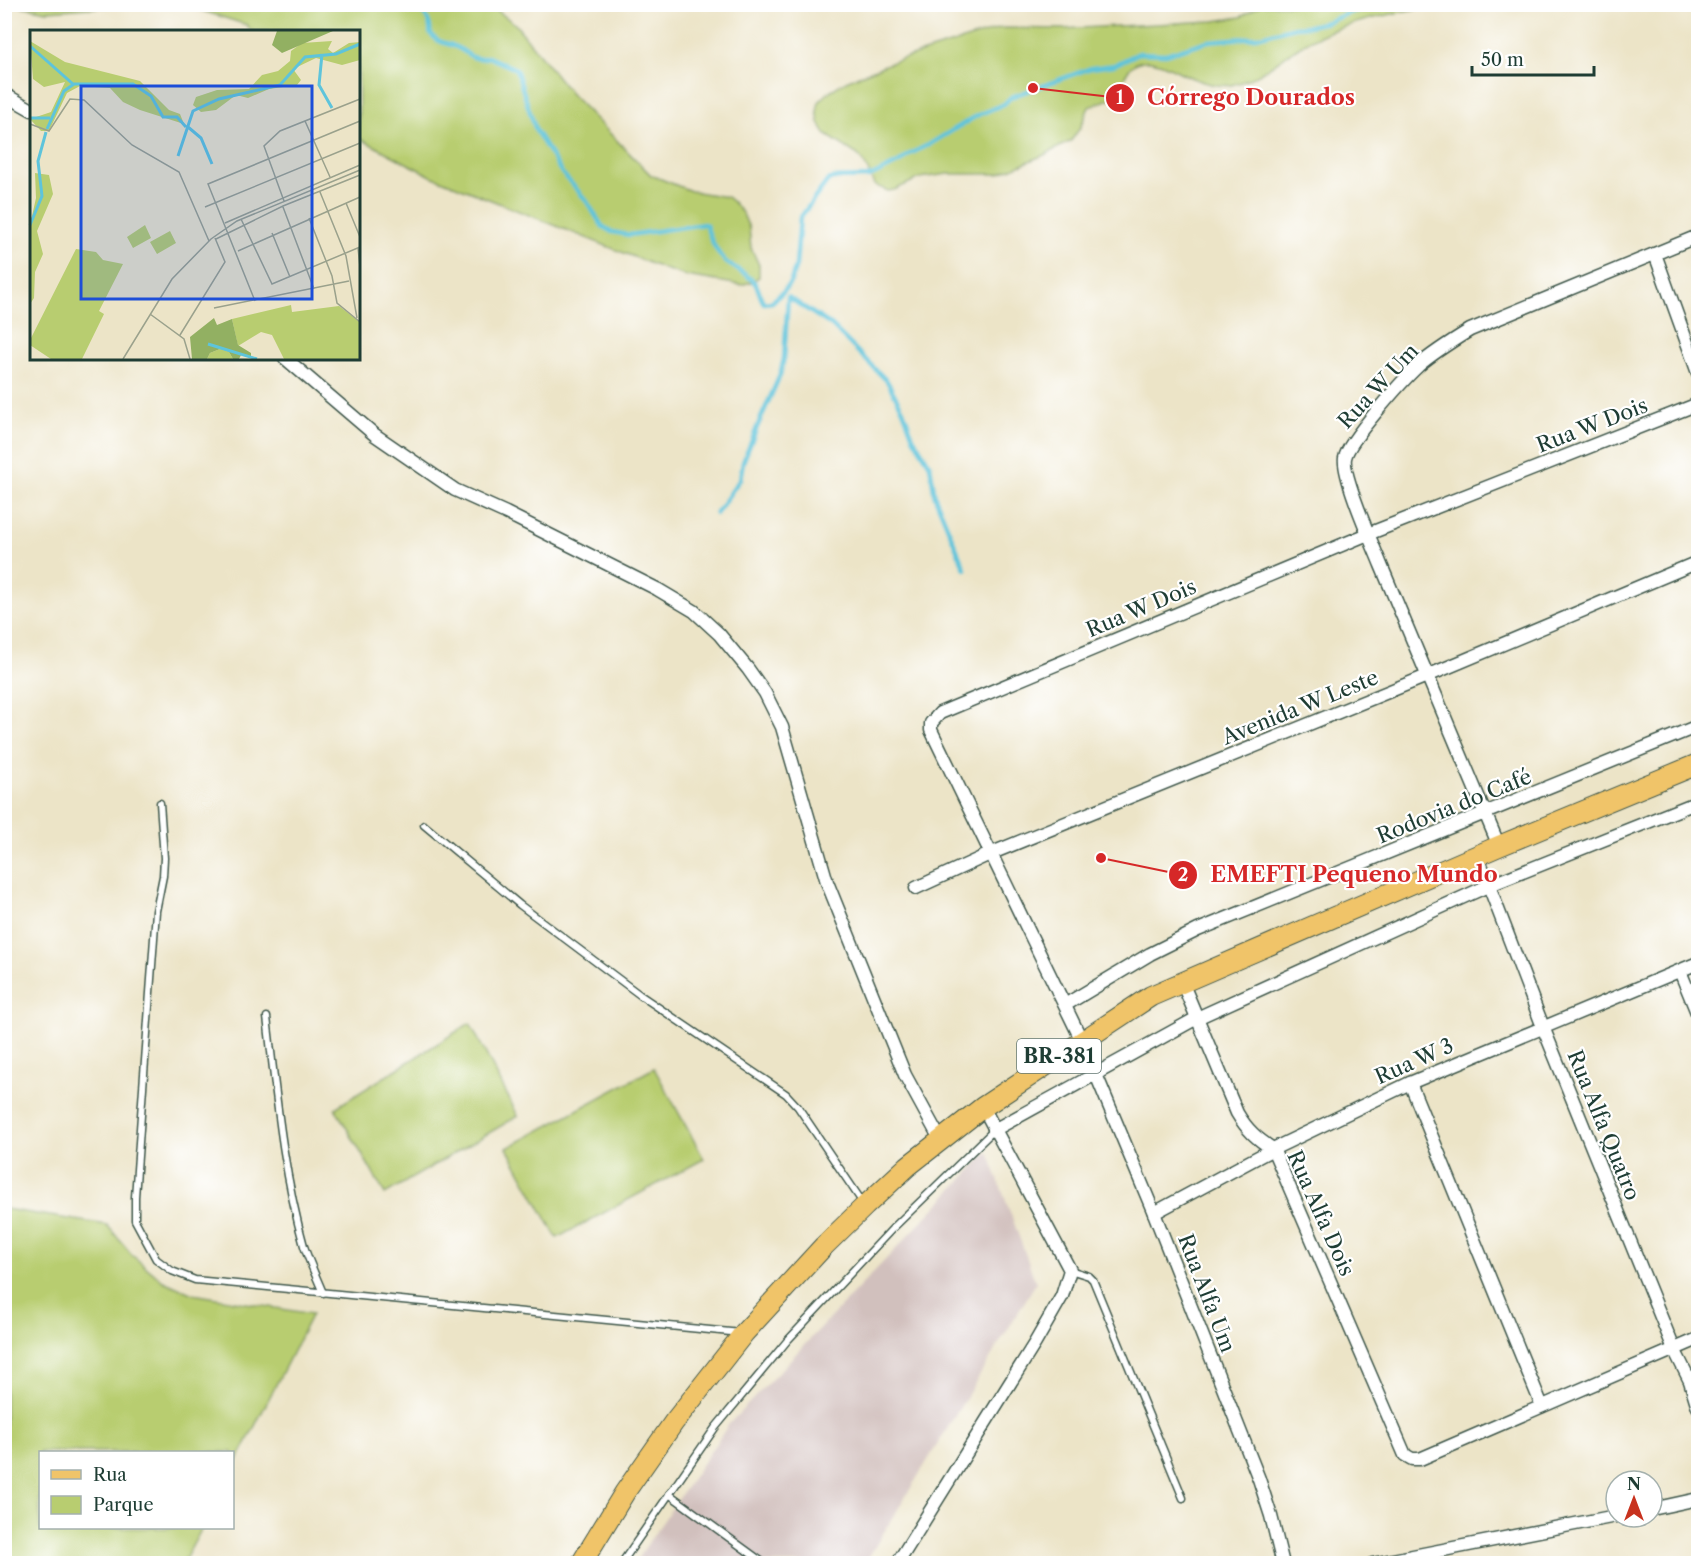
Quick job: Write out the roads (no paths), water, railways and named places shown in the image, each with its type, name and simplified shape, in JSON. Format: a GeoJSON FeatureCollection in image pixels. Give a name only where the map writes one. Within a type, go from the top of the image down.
{"type":"FeatureCollection","features":[{"type":"Feature","properties":{"kind":"main road","name":"BR-381"},"geometry":{"type":"LineString","coordinates":[[581,1563],[625,1492],[674,1422],[744,1333],[824,1246],[865,1206],[940,1139],[983,1107],[1151,996],[1499,846],[1698,764]]}},
{"type":"Feature","properties":{"kind":"street"},"geometry":{"type":"LineString","coordinates":[[4,94],[30,109]]}},
{"type":"Feature","properties":{"kind":"street","name":"Rua W Um"},"geometry":{"type":"LineString","coordinates":[[1499,846],[1368,534],[1346,472],[1344,461],[1346,452],[1350,443],[1417,367],[1446,344],[1470,330],[1698,236]]}},
{"type":"Feature","properties":{"kind":"street"},"geometry":{"type":"LineString","coordinates":[[1655,254],[1698,373]]}},
{"type":"Feature","properties":{"kind":"street"},"geometry":{"type":"LineString","coordinates":[[287,360],[375,435],[455,490],[657,589],[694,612],[726,643],[765,693],[782,727],[827,882],[905,1075],[940,1139]]}},
{"type":"Feature","properties":{"kind":"street","name":"Rua W Dois"},"geometry":{"type":"LineString","coordinates":[[1082,1041],[931,730],[934,718],[962,704],[1368,534],[1698,404]]}},
{"type":"Feature","properties":{"kind":"street","name":"Avenida W Leste"},"geometry":{"type":"LineString","coordinates":[[916,888],[992,853],[1427,676],[1698,562]]}},
{"type":"Feature","properties":{"kind":"street","name":"Rodovia do Café"},"geometry":{"type":"LineString","coordinates":[[1065,1005],[1150,954],[1198,930],[1698,726]]}},
{"type":"Feature","properties":{"kind":"street"},"geometry":{"type":"LineString","coordinates":[[994,1130],[1197,1018],[1490,885],[1698,802]]}},
{"type":"Feature","properties":{"kind":"street","name":"Rua Alfa Quatro"},"geometry":{"type":"LineString","coordinates":[[1478,856],[1543,1027],[1674,1349],[1690,1381],[1698,1407]]}},
{"type":"Feature","properties":{"kind":"street","name":"Rua W 3"},"geometry":{"type":"LineString","coordinates":[[1154,1213],[1273,1149],[1410,1083],[1698,963]]}},
{"type":"Feature","properties":{"kind":"street"},"geometry":{"type":"LineString","coordinates":[[1680,971],[1698,1016]]}},
{"type":"Feature","properties":{"kind":"street","name":"Rua Alfa Dois"},"geometry":{"type":"LineString","coordinates":[[1182,982],[1241,1120],[1256,1138],[1273,1149],[1405,1455],[1420,1460],[1542,1406]]}},
{"type":"Feature","properties":{"kind":"street","name":"Rua Alfa Um"},"geometry":{"type":"LineString","coordinates":[[1082,1041],[1154,1213],[1259,1479],[1283,1563]]}},
{"type":"Feature","properties":{"kind":"street"},"geometry":{"type":"LineString","coordinates":[[1410,1083],[1542,1406],[1698,1339]]}},
{"type":"Feature","properties":{"kind":"street"},"geometry":{"type":"LineString","coordinates":[[897,1563],[1062,1296],[1070,1270],[983,1107]]}},
{"type":"Feature","properties":{"kind":"street"},"geometry":{"type":"LineString","coordinates":[[1664,1506],[1698,1499]]}},
{"type":"Feature","properties":{"kind":"street"},"geometry":{"type":"LineString","coordinates":[[1372,1563],[1604,1518]]}},
{"type":"Feature","properties":{"kind":"lane"},"geometry":{"type":"LineString","coordinates":[[160,803],[163,876],[156,912],[135,1197],[135,1220],[156,1259],[172,1271],[195,1280],[744,1333]]}},
{"type":"Feature","properties":{"kind":"lane"},"geometry":{"type":"LineString","coordinates":[[424,825],[520,905],[640,995],[786,1094],[798,1107],[865,1206]]}},
{"type":"Feature","properties":{"kind":"lane"},"geometry":{"type":"LineString","coordinates":[[267,1017],[292,1193],[305,1248],[323,1293]]}},
{"type":"Feature","properties":{"kind":"lane"},"geometry":{"type":"LineString","coordinates":[[621,1563],[715,1428],[787,1341],[892,1229],[994,1130]]}},
{"type":"Feature","properties":{"kind":"lane"},"geometry":{"type":"LineString","coordinates":[[1070,1270],[1094,1280],[1183,1498]]}},
{"type":"Feature","properties":{"kind":"lane"},"geometry":{"type":"LineString","coordinates":[[669,1494],[765,1563]]}},
{"type":"Feature","properties":{"kind":"waterway"},"geometry":{"type":"LineString","coordinates":[[417,4],[428,21],[430,33],[437,39],[474,58],[488,57],[516,69],[536,131],[562,173],[586,200],[602,226],[612,232],[629,235],[704,224],[720,255],[727,263],[754,282],[764,303],[772,302],[791,281],[796,265],[800,218],[828,180],[874,175],[978,115],[1004,104],[1011,97],[1091,68],[1114,65],[1139,53],[1166,54],[1208,41],[1257,37],[1295,27],[1309,26],[1379,4]]}},
{"type":"Feature","properties":{"kind":"waterway"},"geometry":{"type":"LineString","coordinates":[[788,297],[831,325],[887,381],[903,410],[913,437],[930,465],[935,497],[965,569]]}},
{"type":"Feature","properties":{"kind":"waterway"},"geometry":{"type":"LineString","coordinates":[[716,514],[740,479],[743,462],[780,375],[784,358],[788,298]]}},
{"type":"Feature","properties":{"kind":"place","name":"Córrego Dourados"},"geometry":{"type":"Point","coordinates":[1033,88]}},
{"type":"Feature","properties":{"kind":"place","name":"EMEFTI Pequeno Mundo"},"geometry":{"type":"Point","coordinates":[1101,858]}}]}
